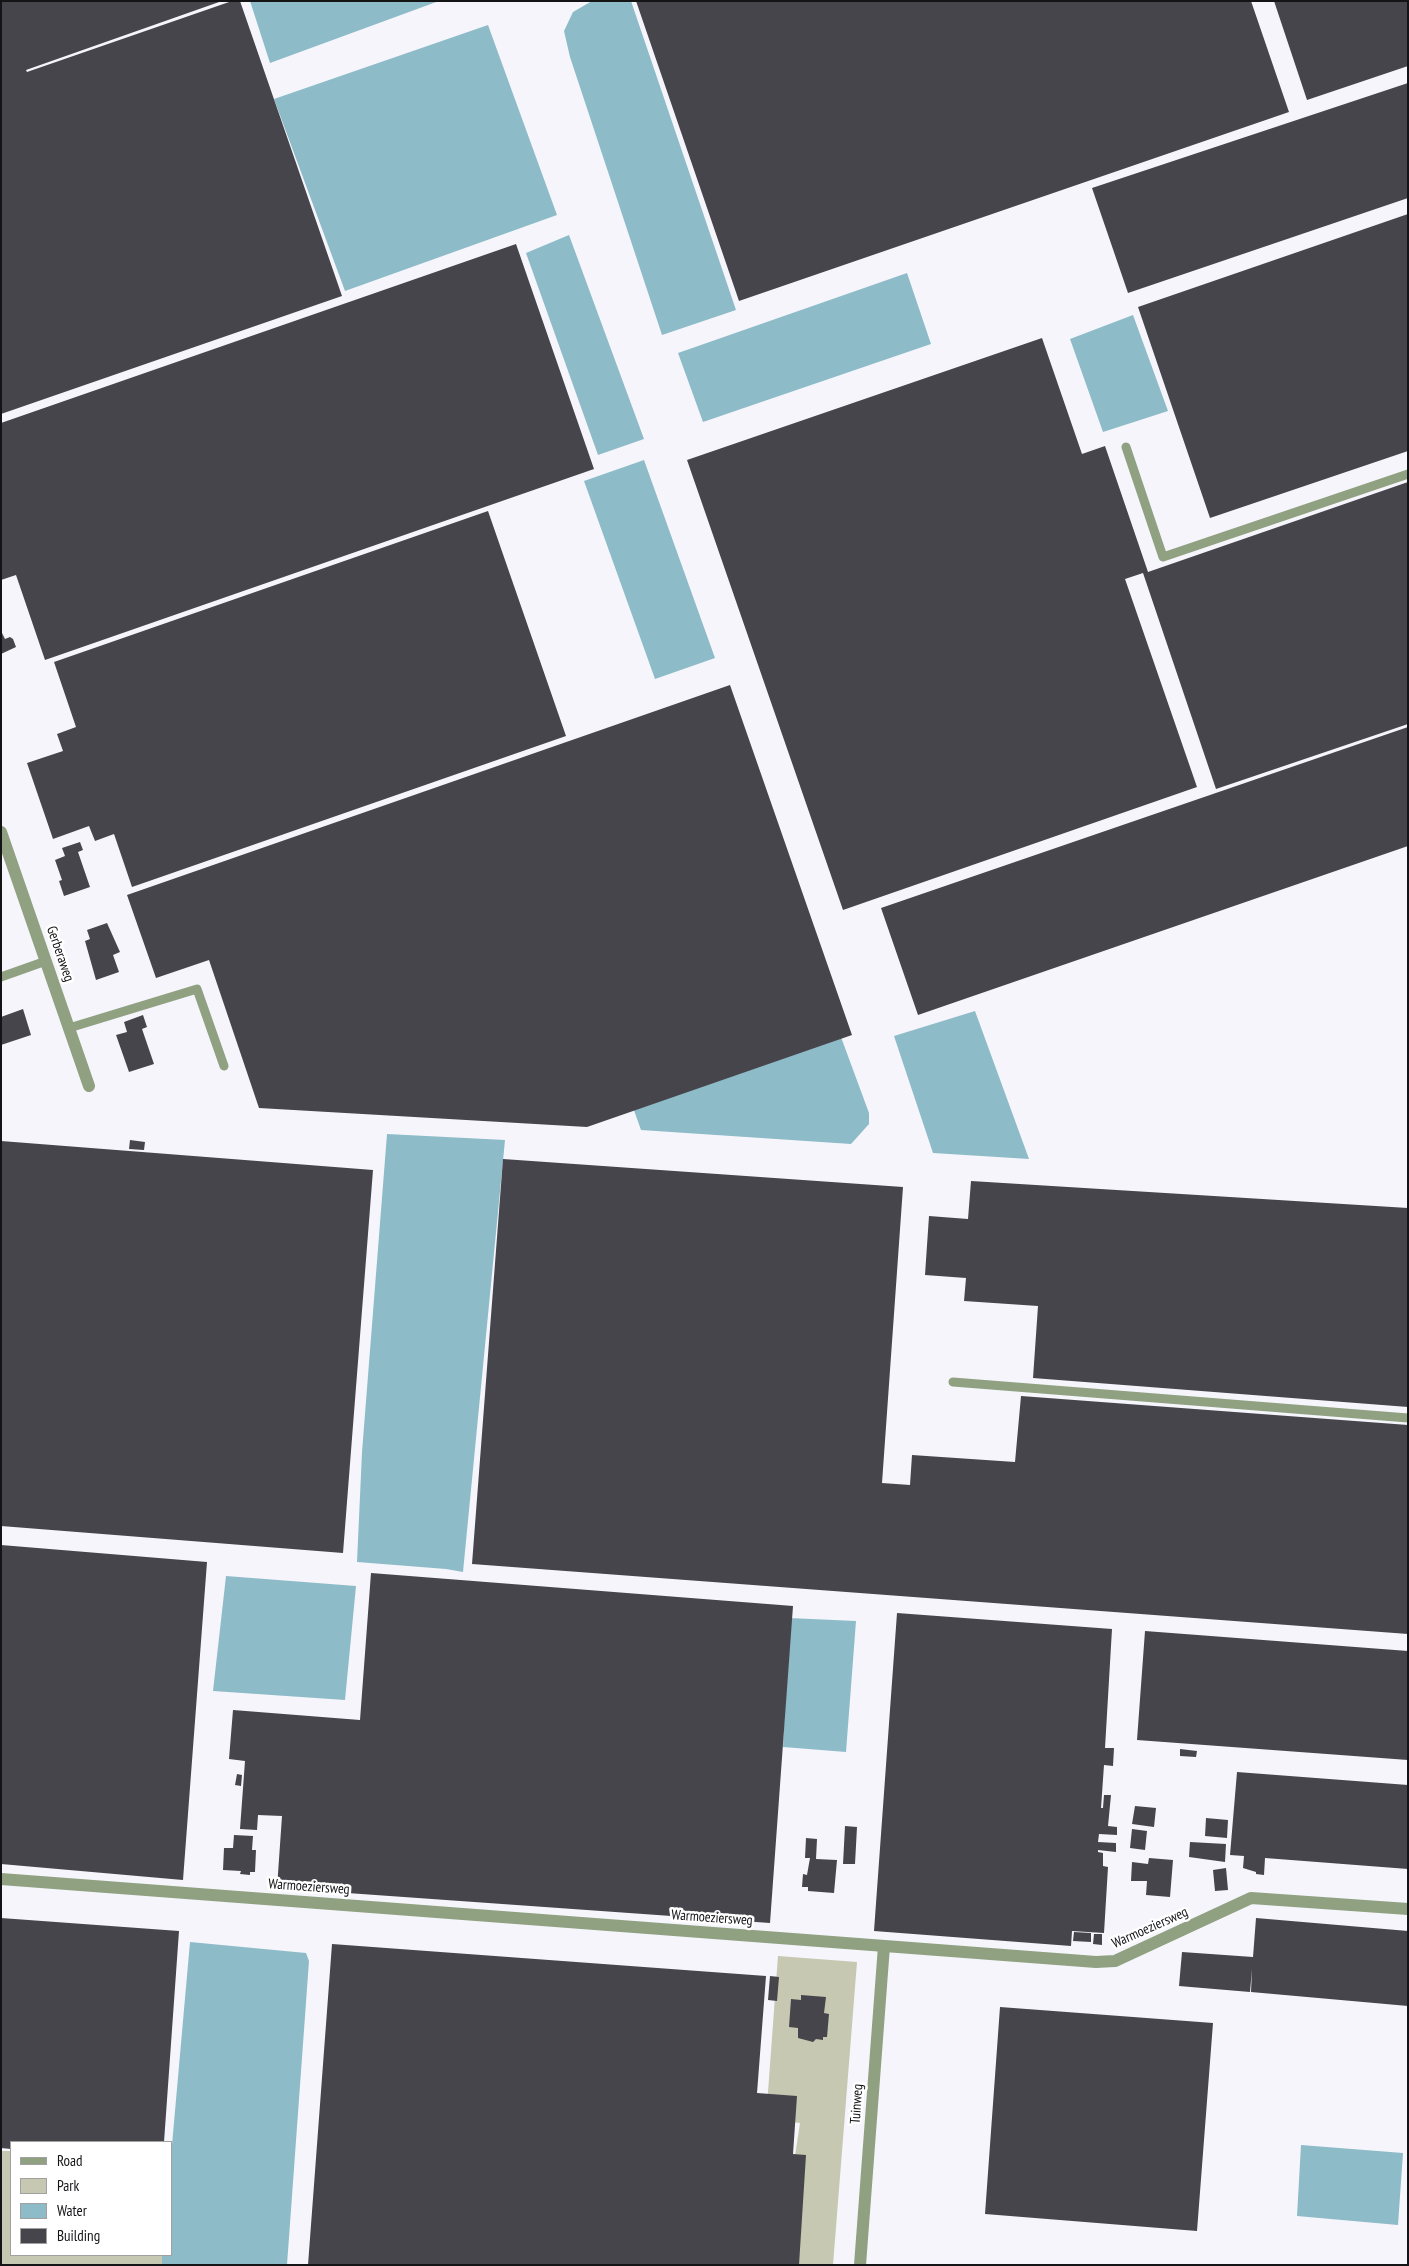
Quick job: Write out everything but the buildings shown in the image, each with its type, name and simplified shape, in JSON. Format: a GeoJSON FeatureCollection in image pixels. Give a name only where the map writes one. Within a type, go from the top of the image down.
{"type":"FeatureCollection","features":[{"type":"Feature","properties":{"kind":"street","name":"Gerberaweg"},"geometry":{"type":"LineString","coordinates":[[1,832],[89,1086]]}},
{"type":"Feature","properties":{"kind":"street","name":"Warmoeziersweg"},"geometry":{"type":"LineString","coordinates":[[1,1879],[1096,1962],[1115,1961],[1251,1898],[1408,1909]]}},
{"type":"Feature","properties":{"kind":"street","name":"Tuinweg"},"geometry":{"type":"LineString","coordinates":[[860,2265],[884,1946]]}},
{"type":"Feature","properties":{"kind":"lane"},"geometry":{"type":"LineString","coordinates":[[1126,447],[1163,556],[1408,474]]}},
{"type":"Feature","properties":{"kind":"lane"},"geometry":{"type":"LineString","coordinates":[[1,977],[46,961]]}},
{"type":"Feature","properties":{"kind":"lane"},"geometry":{"type":"LineString","coordinates":[[69,1028],[197,990],[224,1066]]}},
{"type":"Feature","properties":{"kind":"lane"},"geometry":{"type":"LineString","coordinates":[[953,1382],[1408,1418]]}},
{"type":"Feature","properties":{"kind":"green space"},"geometry":{"type":"Polygon","coordinates":[[[778,1956],[857,1962],[833,2265],[754,2265],[795,2156],[800,2123],[766,2119],[778,1956]]]}},
{"type":"Feature","properties":{"kind":"green space"},"geometry":{"type":"Polygon","coordinates":[[[1,2151],[10,2151],[10,2256],[162,2256],[162,2265],[1,2265],[1,2151]]]}},
{"type":"Feature","properties":{"kind":"water"},"geometry":{"type":"Polygon","coordinates":[[[250,1],[439,1],[270,63],[250,1]]]}},
{"type":"Feature","properties":{"kind":"water"},"geometry":{"type":"Polygon","coordinates":[[[592,1],[631,1],[736,310],[662,335],[570,57],[564,31],[573,12],[592,1]]]}},
{"type":"Feature","properties":{"kind":"water"},"geometry":{"type":"Polygon","coordinates":[[[488,25],[557,215],[345,291],[274,99],[488,25]]]}},
{"type":"Feature","properties":{"kind":"water"},"geometry":{"type":"Polygon","coordinates":[[[569,235],[644,439],[598,455],[526,253],[569,235]]]}},
{"type":"Feature","properties":{"kind":"water"},"geometry":{"type":"Polygon","coordinates":[[[907,273],[931,344],[703,422],[678,353],[907,273]]]}},
{"type":"Feature","properties":{"kind":"water"},"geometry":{"type":"Polygon","coordinates":[[[1133,315],[1168,411],[1103,432],[1070,339],[1133,315]]]}},
{"type":"Feature","properties":{"kind":"water"},"geometry":{"type":"Polygon","coordinates":[[[644,460],[715,658],[655,679],[584,481],[644,460]]]}},
{"type":"Feature","properties":{"kind":"water"},"geometry":{"type":"Polygon","coordinates":[[[817,972],[869,1113],[869,1124],[851,1144],[641,1130],[610,1043],[817,972]]]}},
{"type":"Feature","properties":{"kind":"water"},"geometry":{"type":"Polygon","coordinates":[[[975,1011],[1029,1159],[933,1153],[894,1036],[975,1011]]]}},
{"type":"Feature","properties":{"kind":"water"},"geometry":{"type":"Polygon","coordinates":[[[387,1134],[505,1140],[463,1572],[357,1562],[362,1452],[387,1134]]]}},
{"type":"Feature","properties":{"kind":"water"},"geometry":{"type":"Polygon","coordinates":[[[226,1576],[356,1586],[345,1700],[213,1691],[226,1576]]]}},
{"type":"Feature","properties":{"kind":"water"},"geometry":{"type":"Polygon","coordinates":[[[789,1618],[856,1621],[846,1752],[783,1747],[789,1618]]]}},
{"type":"Feature","properties":{"kind":"water"},"geometry":{"type":"Polygon","coordinates":[[[190,1942],[306,1953],[309,1961],[287,2265],[162,2265],[162,2256],[172,2256],[172,2145],[190,1942]]]}},
{"type":"Feature","properties":{"kind":"water"},"geometry":{"type":"Polygon","coordinates":[[[1301,2145],[1403,2153],[1398,2225],[1297,2216],[1301,2145]]]}}]}
